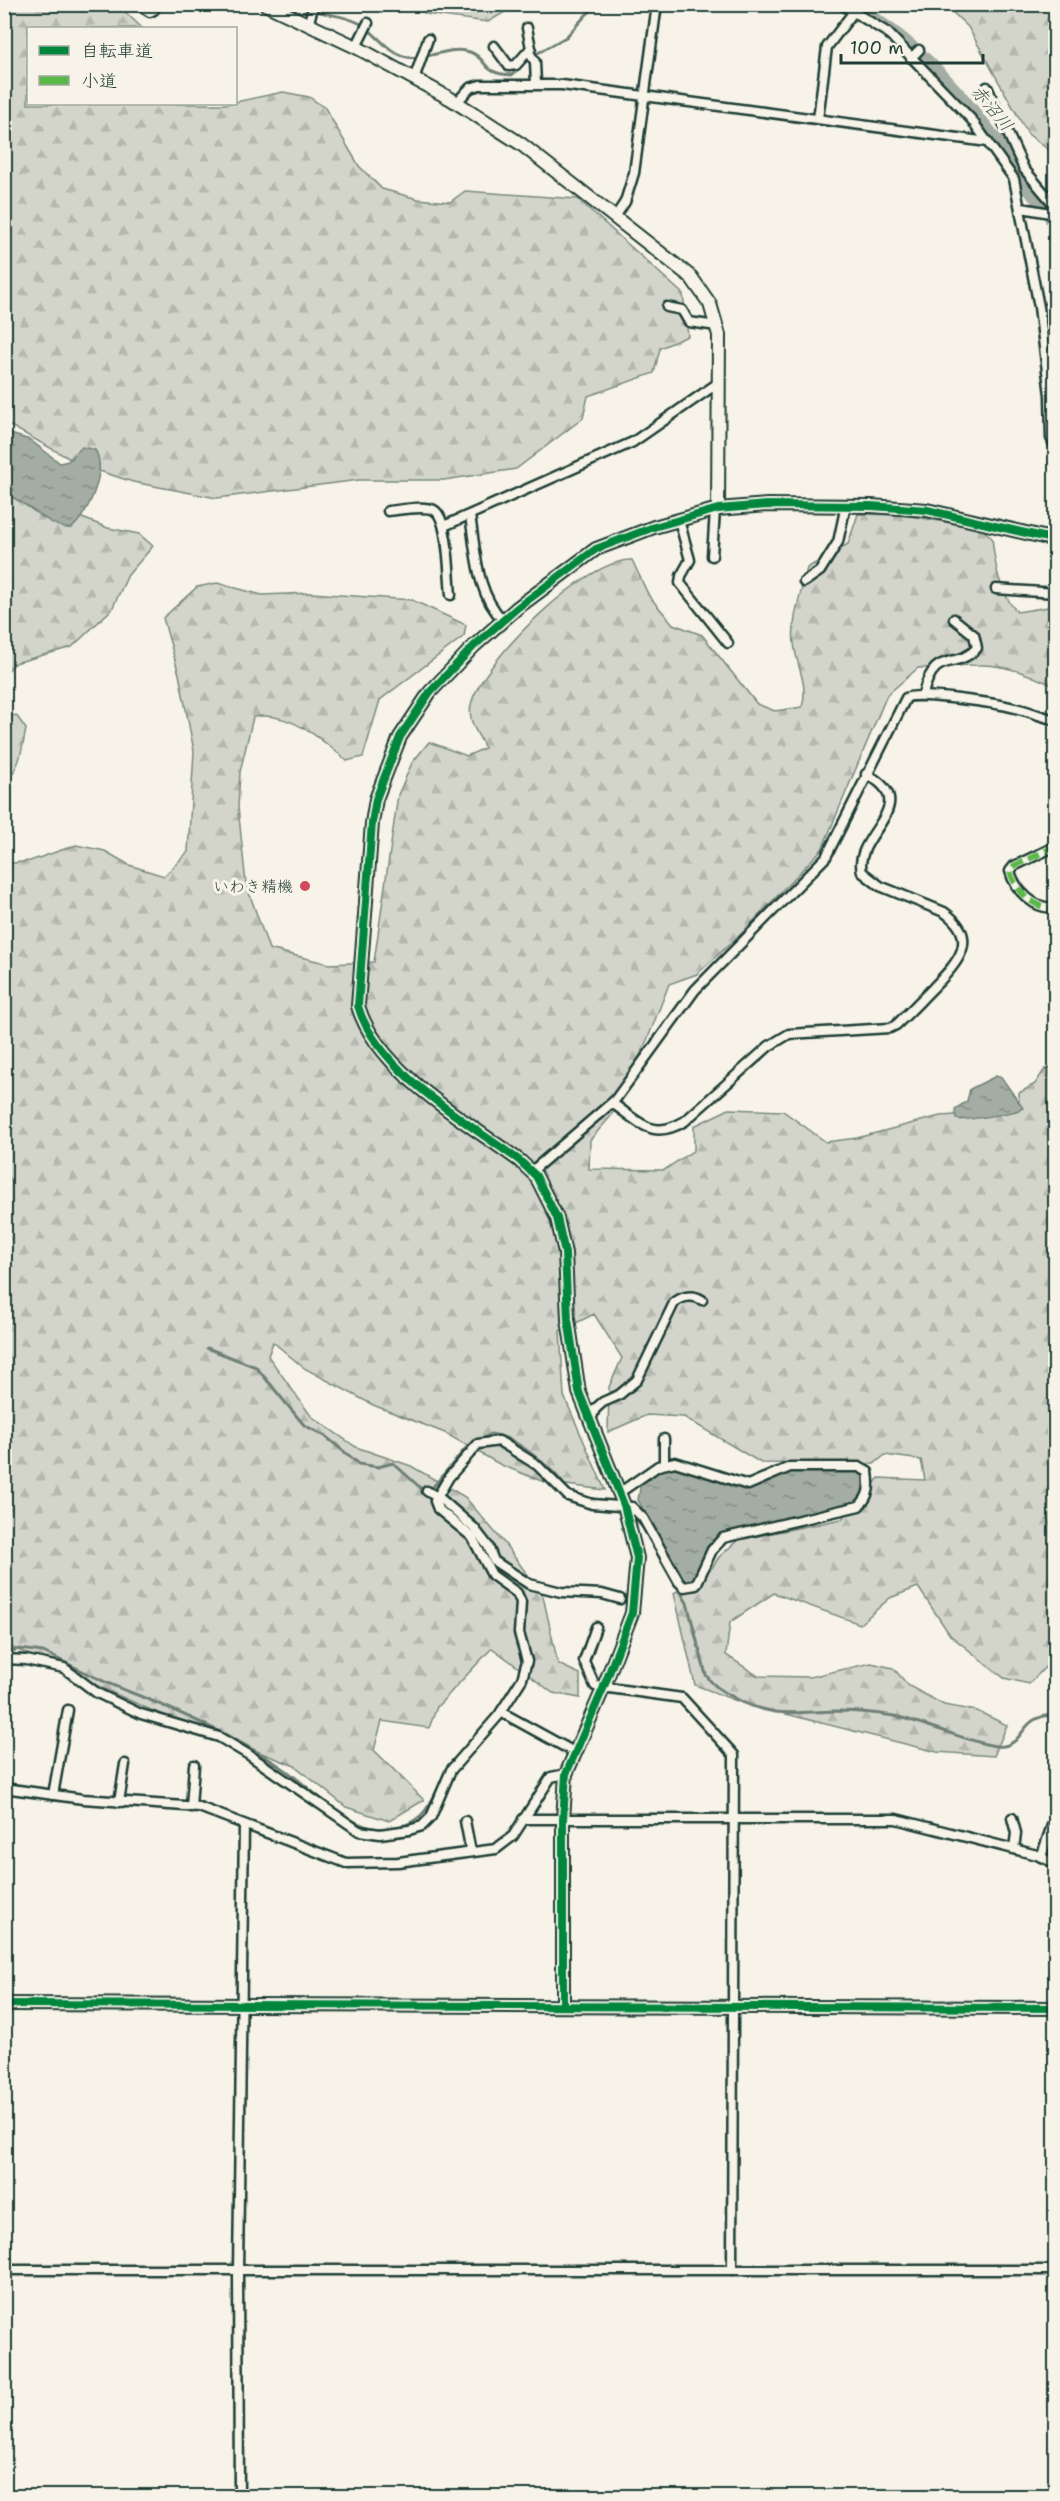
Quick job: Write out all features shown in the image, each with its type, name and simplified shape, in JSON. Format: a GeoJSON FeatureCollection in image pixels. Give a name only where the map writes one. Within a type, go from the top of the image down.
{"type":"FeatureCollection","features":[{"type":"Feature","properties":{"kind":"street"},"geometry":{"type":"LineString","coordinates":[[137,4],[150,12],[154,10],[156,4]]}},
{"type":"Feature","properties":{"kind":"street"},"geometry":{"type":"LineString","coordinates":[[265,4],[356,47],[456,103],[521,144],[691,278],[710,304],[717,326],[716,509],[712,556]]}},
{"type":"Feature","properties":{"kind":"street"},"geometry":{"type":"LineString","coordinates":[[308,25],[314,4]]}},
{"type":"Feature","properties":{"kind":"street"},"geometry":{"type":"LineString","coordinates":[[615,217],[625,202],[631,184],[657,4]]}},
{"type":"Feature","properties":{"kind":"street"},"geometry":{"type":"LineString","coordinates":[[841,4],[852,14],[888,33],[971,119],[1011,175],[1022,208],[1039,307],[1050,395],[1051,438],[1056,448]]}},
{"type":"Feature","properties":{"kind":"street"},"geometry":{"type":"LineString","coordinates":[[818,118],[826,47],[852,14]]}},
{"type":"Feature","properties":{"kind":"street"},"geometry":{"type":"LineString","coordinates":[[356,47],[368,23]]}},
{"type":"Feature","properties":{"kind":"street"},"geometry":{"type":"LineString","coordinates":[[494,46],[507,64],[512,66],[518,64],[532,46],[527,28]]}},
{"type":"Feature","properties":{"kind":"street"},"geometry":{"type":"LineString","coordinates":[[414,79],[428,39]]}},
{"type":"Feature","properties":{"kind":"street"},"geometry":{"type":"LineString","coordinates":[[911,58],[919,50]]}},
{"type":"Feature","properties":{"kind":"street"},"geometry":{"type":"LineString","coordinates":[[529,52],[536,62],[536,84]]}},
{"type":"Feature","properties":{"kind":"street"},"geometry":{"type":"LineString","coordinates":[[456,103],[470,88],[480,85],[562,85],[988,142]]}},
{"type":"Feature","properties":{"kind":"street"},"geometry":{"type":"LineString","coordinates":[[987,87],[1024,169],[1054,212]]}},
{"type":"Feature","properties":{"kind":"street"},"geometry":{"type":"LineString","coordinates":[[1011,175],[1024,169]]}},
{"type":"Feature","properties":{"kind":"street"},"geometry":{"type":"LineString","coordinates":[[1022,208],[1054,212]]}},
{"type":"Feature","properties":{"kind":"street"},"geometry":{"type":"LineString","coordinates":[[667,306],[682,310],[689,322],[717,326]]}},
{"type":"Feature","properties":{"kind":"street"},"geometry":{"type":"LineString","coordinates":[[444,526],[633,442],[718,383]]}},
{"type":"Feature","properties":{"kind":"street"},"geometry":{"type":"LineString","coordinates":[[563,2006],[563,1820],[566,1774],[633,1613],[637,1558],[622,1499],[579,1392],[568,1319],[566,1253],[552,1207],[532,1171],[410,1080],[370,1036],[358,1006],[372,823],[376,799],[390,759],[404,729],[430,692],[503,620],[596,549],[716,509],[767,505],[927,510],[1056,540]]}},
{"type":"Feature","properties":{"kind":"street"},"geometry":{"type":"LineString","coordinates":[[804,582],[819,571],[838,542],[844,527],[846,506]]}},
{"type":"Feature","properties":{"kind":"street"},"geometry":{"type":"LineString","coordinates":[[388,511],[433,510],[444,526],[451,595]]}},
{"type":"Feature","properties":{"kind":"street"},"geometry":{"type":"LineString","coordinates":[[470,516],[481,583],[492,608],[503,620]]}},
{"type":"Feature","properties":{"kind":"street"},"geometry":{"type":"LineString","coordinates":[[679,520],[690,560],[681,576],[680,583],[728,643]]}},
{"type":"Feature","properties":{"kind":"street"},"geometry":{"type":"LineString","coordinates":[[996,589],[1056,593]]}},
{"type":"Feature","properties":{"kind":"street"},"geometry":{"type":"LineString","coordinates":[[923,694],[928,676],[937,665],[972,653],[977,648],[974,635],[954,619]]}},
{"type":"Feature","properties":{"kind":"street"},"geometry":{"type":"LineString","coordinates":[[532,1171],[612,1103],[637,1074],[695,990],[825,857],[834,844],[902,702],[910,695],[923,694],[1006,706],[1056,720]]}},
{"type":"Feature","properties":{"kind":"street"},"geometry":{"type":"LineString","coordinates":[[612,1103],[653,1130],[673,1129],[781,1038],[804,1032],[890,1028],[901,1021],[954,966],[962,952],[963,941],[962,933],[952,918],[880,886],[862,872],[863,856],[886,814],[890,798],[882,784],[866,774]]}},
{"type":"Feature","properties":{"kind":"street"},"geometry":{"type":"LineString","coordinates":[[1056,846],[1014,866],[1010,872],[1014,883],[1037,906],[1056,907]]}},
{"type":"Feature","properties":{"kind":"street"},"geometry":{"type":"LineString","coordinates":[[591,1420],[603,1402],[619,1395],[637,1380],[674,1303],[687,1297],[697,1297],[702,1300]]}},
{"type":"Feature","properties":{"kind":"street"},"geometry":{"type":"LineString","coordinates":[[664,1439],[664,1464]]}},
{"type":"Feature","properties":{"kind":"street"},"geometry":{"type":"LineString","coordinates":[[4,1659],[15,1658],[64,1668],[97,1693],[141,1714],[219,1737],[249,1755],[348,1826],[359,1831],[380,1834],[409,1830],[422,1826],[432,1817],[451,1770],[501,1712],[522,1679],[527,1661],[519,1633],[521,1602],[518,1593],[492,1575],[472,1537],[438,1509],[436,1497],[478,1444],[492,1440],[505,1444],[537,1465],[568,1496],[611,1507],[658,1466],[675,1462],[748,1485],[790,1467],[859,1467],[868,1472],[869,1492],[859,1506],[723,1538],[712,1550],[696,1585],[690,1588],[679,1582],[643,1518],[622,1499]]}},
{"type":"Feature","properties":{"kind":"street"},"geometry":{"type":"LineString","coordinates":[[427,1491],[474,1528],[488,1546],[494,1562],[529,1584],[561,1592],[602,1594],[620,1599]]}},
{"type":"Feature","properties":{"kind":"street"},"geometry":{"type":"LineString","coordinates":[[596,1627],[584,1661],[595,1686],[603,1689],[676,1697],[687,1702],[733,1753],[732,2270]]}},
{"type":"Feature","properties":{"kind":"street"},"geometry":{"type":"LineString","coordinates":[[53,1795],[68,1710]]}},
{"type":"Feature","properties":{"kind":"street"},"geometry":{"type":"LineString","coordinates":[[501,1712],[574,1752]]}},
{"type":"Feature","properties":{"kind":"street"},"geometry":{"type":"LineString","coordinates":[[119,1802],[125,1764]]}},
{"type":"Feature","properties":{"kind":"street"},"geometry":{"type":"LineString","coordinates":[[191,1807],[194,1765]]}},
{"type":"Feature","properties":{"kind":"street"},"geometry":{"type":"LineString","coordinates":[[4,1788],[119,1802],[191,1807],[346,1863],[399,1862],[496,1848],[506,1843],[524,1820],[551,1777],[566,1774]]}},
{"type":"Feature","properties":{"kind":"street"},"geometry":{"type":"LineString","coordinates":[[1041,1857],[1056,1814]]}},
{"type":"Feature","properties":{"kind":"street"},"geometry":{"type":"LineString","coordinates":[[1012,1818],[1016,1833],[1014,1849]]}},
{"type":"Feature","properties":{"kind":"street"},"geometry":{"type":"LineString","coordinates":[[524,1820],[896,1819],[1014,1849],[1056,1864]]}},
{"type":"Feature","properties":{"kind":"street"},"geometry":{"type":"LineString","coordinates":[[465,1821],[471,1852]]}},
{"type":"Feature","properties":{"kind":"street"},"geometry":{"type":"LineString","coordinates":[[238,2496],[238,2270],[244,1825]]}},
{"type":"Feature","properties":{"kind":"street"},"geometry":{"type":"LineString","coordinates":[[4,2004],[1056,2008]]}},
{"type":"Feature","properties":{"kind":"street"},"geometry":{"type":"LineString","coordinates":[[4,2270],[1056,2270]]}},
{"type":"Feature","properties":{"kind":"green space"},"geometry":{"type":"Polygon","coordinates":[[[4,5],[118,5],[141,27],[27,27],[27,105],[237,105],[237,102],[283,92],[309,97],[325,108],[359,166],[382,189],[418,199],[450,202],[465,191],[578,199],[683,294],[688,336],[660,348],[654,373],[588,396],[583,418],[516,469],[444,480],[359,480],[217,498],[133,482],[81,465],[11,426],[5,427],[4,5]]]}},
{"type":"Feature","properties":{"kind":"green space"},"geometry":{"type":"Polygon","coordinates":[[[415,5],[517,5],[488,22],[426,14],[415,5]]]}},
{"type":"Feature","properties":{"kind":"green space"},"geometry":{"type":"Polygon","coordinates":[[[945,5],[1055,5],[1055,155],[1028,134],[968,27],[945,5]]]}},
{"type":"Feature","properties":{"kind":"green space"},"geometry":{"type":"Polygon","coordinates":[[[4,469],[64,511],[108,528],[139,534],[153,546],[128,575],[112,609],[72,647],[15,663],[5,674],[4,469]]]}},
{"type":"Feature","properties":{"kind":"green space"},"geometry":{"type":"Polygon","coordinates":[[[858,514],[904,515],[981,528],[992,538],[996,568],[1002,587],[1017,612],[1055,606],[1055,687],[1008,669],[989,665],[964,665],[918,668],[887,695],[822,849],[744,931],[697,974],[669,984],[648,1038],[611,1116],[590,1140],[589,1169],[664,1170],[694,1150],[694,1126],[729,1109],[783,1111],[826,1142],[857,1138],[940,1116],[1019,1111],[1019,1093],[1035,1084],[1045,1069],[1055,1066],[1055,1657],[1029,1684],[1004,1678],[950,1635],[918,1587],[890,1598],[860,1624],[774,1593],[730,1622],[726,1655],[758,1676],[810,1677],[871,1663],[893,1668],[909,1686],[944,1705],[977,1711],[1007,1725],[994,1756],[937,1752],[742,1703],[695,1685],[674,1593],[712,1568],[719,1557],[738,1540],[842,1519],[879,1478],[925,1480],[921,1460],[885,1455],[874,1464],[761,1463],[684,1417],[647,1415],[608,1432],[609,1387],[622,1358],[594,1314],[560,1331],[564,1396],[605,1490],[544,1482],[501,1465],[445,1433],[373,1405],[304,1368],[273,1342],[268,1356],[311,1416],[356,1447],[411,1466],[465,1497],[505,1544],[543,1596],[558,1664],[580,1674],[580,1698],[553,1693],[492,1648],[437,1707],[429,1728],[382,1721],[374,1750],[424,1800],[389,1821],[346,1807],[295,1766],[151,1710],[9,1646],[5,1648],[5,864],[30,861],[76,845],[105,851],[129,865],[164,876],[188,852],[194,751],[179,674],[163,618],[197,587],[217,583],[262,595],[311,593],[412,600],[466,625],[464,636],[380,700],[363,757],[347,761],[316,736],[292,722],[266,716],[253,717],[240,772],[238,807],[246,884],[269,949],[329,964],[374,962],[398,795],[412,763],[429,742],[467,756],[485,748],[471,720],[472,701],[481,683],[497,661],[540,614],[565,592],[590,575],[613,564],[632,560],[649,596],[673,624],[702,635],[757,704],[775,711],[802,707],[804,690],[793,634],[795,614],[807,568],[848,544],[858,514]]]}},
{"type":"Feature","properties":{"kind":"green space"},"geometry":{"type":"Polygon","coordinates":[[[16,715],[26,729],[17,765],[5,782],[5,718],[16,715]]]}},
{"type":"Feature","properties":{"kind":"water"},"geometry":{"type":"Polygon","coordinates":[[[4,432],[30,440],[60,463],[68,461],[82,447],[95,450],[99,469],[98,480],[90,502],[72,528],[56,525],[5,494],[4,432]]]}},
{"type":"Feature","properties":{"kind":"water"},"geometry":{"type":"Polygon","coordinates":[[[996,1076],[1001,1077],[1023,1108],[990,1116],[956,1119],[955,1109],[967,1101],[970,1089],[996,1076]]]}},
{"type":"Feature","properties":{"kind":"water"},"geometry":{"type":"Polygon","coordinates":[[[675,1466],[748,1488],[791,1471],[859,1470],[865,1474],[865,1492],[857,1503],[721,1535],[709,1548],[693,1582],[686,1584],[638,1500],[641,1482],[659,1469],[675,1466]]]}},
{"type":"Feature","properties":{"kind":"waterway"},"geometry":{"type":"LineString","coordinates":[[297,4],[359,23],[400,55],[415,58],[462,50],[476,55],[495,72],[512,75],[529,58],[566,37],[599,4]]}},
{"type":"Feature","properties":{"kind":"waterway","name":"赤沼川"},"geometry":{"type":"LineString","coordinates":[[865,15],[889,30],[912,49],[955,92],[1046,206],[1056,232]]}},
{"type":"Feature","properties":{"kind":"waterway","name":"赤沼川"},"geometry":{"type":"LineString","coordinates":[[1056,365],[1052,381],[1056,437]]}},
{"type":"Feature","properties":{"kind":"waterway"},"geometry":{"type":"LineString","coordinates":[[207,1348],[256,1367],[304,1425],[325,1436],[359,1464],[378,1467],[393,1463],[425,1492]]}},
{"type":"Feature","properties":{"kind":"waterway"},"geometry":{"type":"LineString","coordinates":[[437,1513],[430,1502],[432,1488],[466,1448],[491,1434],[507,1439],[531,1453],[575,1495]]}},
{"type":"Feature","properties":{"kind":"waterway"},"geometry":{"type":"LineString","coordinates":[[587,1498],[607,1501]]}},
{"type":"Feature","properties":{"kind":"waterway"},"geometry":{"type":"LineString","coordinates":[[630,1516],[643,1527]]}},
{"type":"Feature","properties":{"kind":"waterway"},"geometry":{"type":"LineString","coordinates":[[658,1553],[687,1603],[706,1675],[718,1688],[759,1709],[783,1713],[842,1711],[894,1716],[996,1746],[1004,1746],[1017,1739],[1029,1723],[1036,1719],[1056,1715]]}},
{"type":"Feature","properties":{"kind":"waterway"},"geometry":{"type":"LineString","coordinates":[[516,1614],[516,1634]]}},
{"type":"Feature","properties":{"kind":"waterway"},"geometry":{"type":"LineString","coordinates":[[4,1653],[20,1649],[43,1652],[203,1724],[245,1745],[284,1769],[346,1817],[374,1828],[401,1827],[419,1817],[431,1802],[446,1773]]}},
{"type":"Feature","properties":{"kind":"waterway"},"geometry":{"type":"LineString","coordinates":[[490,1720],[503,1701]]}},
{"type":"Feature","properties":{"kind":"waterway"},"geometry":{"type":"LineString","coordinates":[[449,1767],[474,1738]]}},
{"type":"Feature","properties":{"kind":"marked path"},"geometry":{"type":"LineString","coordinates":[[1056,846],[1014,866],[1010,871],[1016,885],[1027,898],[1041,906],[1056,907]]}},
{"type":"Feature","properties":{"kind":"cycle path"},"geometry":{"type":"LineString","coordinates":[[563,2006],[563,1820],[566,1774],[603,1689],[632,1613],[637,1558],[624,1505],[579,1392],[568,1319],[565,1253],[557,1218],[536,1176],[520,1161],[450,1112],[404,1073],[384,1052],[368,1030],[358,1006],[372,823],[376,799],[400,737],[430,692],[474,646],[517,608],[596,549],[654,527],[718,509],[767,505],[871,506],[927,510],[1056,540]]}},
{"type":"Feature","properties":{"kind":"cycle path"},"geometry":{"type":"LineString","coordinates":[[4,2004],[1056,2008]]}},
{"type":"Feature","properties":{"kind":"place","name":"いわき精機"},"geometry":{"type":"Point","coordinates":[305,886]}}]}
